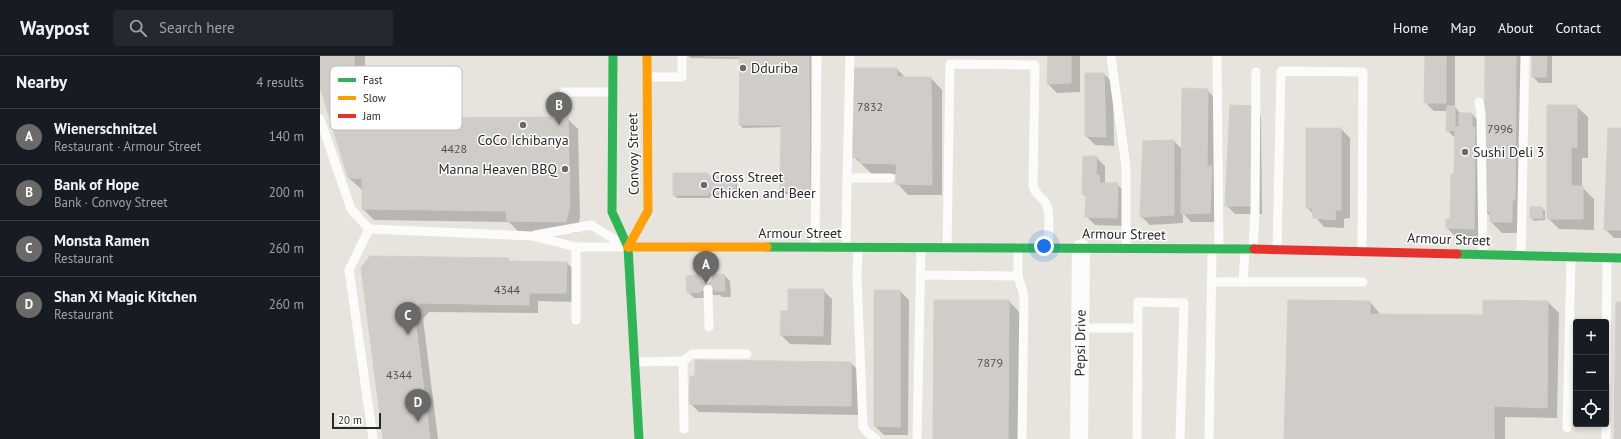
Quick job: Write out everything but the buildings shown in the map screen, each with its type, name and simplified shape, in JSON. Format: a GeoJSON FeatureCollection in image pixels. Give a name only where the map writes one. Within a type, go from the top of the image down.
{"type":"FeatureCollection","features":[{"type":"Feature","properties":{"kind":"street","name":"Convoy Street"},"geometry":{"type":"LineString","coordinates":[[613,56],[612,212],[628,247],[639,439]]}},
{"type":"Feature","properties":{"kind":"street","name":"Convoy Street"},"geometry":{"type":"LineString","coordinates":[[628,247],[648,211],[647,56]]}},
{"type":"Feature","properties":{"kind":"street","name":"Armour Street"},"geometry":{"type":"LineString","coordinates":[[628,247],[1048,247],[1362,251],[1621,258]]}},
{"type":"Feature","properties":{"kind":"street","name":"Pepsi Drive"},"geometry":{"type":"LineString","coordinates":[[1079,439],[1081,248]]}},
{"type":"Feature","properties":{"kind":"lane"},"geometry":{"type":"LineString","coordinates":[[647,77],[682,77],[682,56]]}},
{"type":"Feature","properties":{"kind":"lane"},"geometry":{"type":"LineString","coordinates":[[815,247],[817,56]]}},
{"type":"Feature","properties":{"kind":"lane"},"geometry":{"type":"LineString","coordinates":[[846,247],[850,56]]}},
{"type":"Feature","properties":{"kind":"lane"},"geometry":{"type":"LineString","coordinates":[[1111,56],[1126,167],[1126,248]]}},
{"type":"Feature","properties":{"kind":"lane"},"geometry":{"type":"LineString","coordinates":[[1209,439],[1211,282],[1215,249],[1217,56]]}},
{"type":"Feature","properties":{"kind":"lane"},"geometry":{"type":"LineString","coordinates":[[1521,255],[1525,56]]}},
{"type":"Feature","properties":{"kind":"lane"},"geometry":{"type":"LineString","coordinates":[[947,247],[950,64],[1035,65],[1033,186],[1035,193],[1048,206],[1048,247]]}},
{"type":"Feature","properties":{"kind":"lane"},"geometry":{"type":"LineString","coordinates":[[1277,250],[1281,71],[1363,72],[1362,251]]}},
{"type":"Feature","properties":{"kind":"lane"},"geometry":{"type":"LineString","coordinates":[[1243,282],[1255,211],[1256,72]]}},
{"type":"Feature","properties":{"kind":"lane"},"geometry":{"type":"LineString","coordinates":[[564,92],[613,92]]}},
{"type":"Feature","properties":{"kind":"lane"},"geometry":{"type":"LineString","coordinates":[[1479,102],[1481,113],[1483,254]]}},
{"type":"Feature","properties":{"kind":"lane"},"geometry":{"type":"LineString","coordinates":[[320,119],[351,209],[369,229],[532,236],[576,247],[628,247]]}},
{"type":"Feature","properties":{"kind":"lane"},"geometry":{"type":"LineString","coordinates":[[847,178],[890,178]]}},
{"type":"Feature","properties":{"kind":"lane"},"geometry":{"type":"LineString","coordinates":[[532,236],[591,225],[628,247]]}},
{"type":"Feature","properties":{"kind":"lane"},"geometry":{"type":"LineString","coordinates":[[369,229],[349,270],[373,439]]}},
{"type":"Feature","properties":{"kind":"lane"},"geometry":{"type":"LineString","coordinates":[[576,247],[576,320]]}},
{"type":"Feature","properties":{"kind":"lane"},"geometry":{"type":"LineString","coordinates":[[707,279],[708,247]]}},
{"type":"Feature","properties":{"kind":"lane"},"geometry":{"type":"LineString","coordinates":[[858,247],[857,277],[863,427],[876,439]]}},
{"type":"Feature","properties":{"kind":"lane"},"geometry":{"type":"LineString","coordinates":[[917,439],[921,247]]}},
{"type":"Feature","properties":{"kind":"lane"},"geometry":{"type":"LineString","coordinates":[[1018,247],[1018,276],[1024,296],[1022,439]]}},
{"type":"Feature","properties":{"kind":"lane"},"geometry":{"type":"LineString","coordinates":[[1567,428],[1571,257]]}},
{"type":"Feature","properties":{"kind":"lane"},"geometry":{"type":"LineString","coordinates":[[1606,355],[1607,258]]}},
{"type":"Feature","properties":{"kind":"lane"},"geometry":{"type":"LineString","coordinates":[[920,275],[1018,276]]}},
{"type":"Feature","properties":{"kind":"lane"},"geometry":{"type":"LineString","coordinates":[[1211,282],[1363,282]]}},
{"type":"Feature","properties":{"kind":"lane"},"geometry":{"type":"LineString","coordinates":[[708,289],[709,327]]}},
{"type":"Feature","properties":{"kind":"lane"},"geometry":{"type":"LineString","coordinates":[[1137,439],[1138,302],[1184,303],[1180,439]]}},
{"type":"Feature","properties":{"kind":"lane"},"geometry":{"type":"LineString","coordinates":[[1080,328],[1138,328]]}},
{"type":"Feature","properties":{"kind":"lane"},"geometry":{"type":"LineString","coordinates":[[635,362],[683,361],[692,354],[747,354]]}},
{"type":"Feature","properties":{"kind":"lane"},"geometry":{"type":"LineString","coordinates":[[683,361],[684,430]]}},
{"type":"Feature","properties":{"kind":"lane"},"geometry":{"type":"LineString","coordinates":[[1606,427],[1606,439]]}},
{"type":"Feature","properties":{"kind":"traffic: fast"},"geometry":{"type":"LineString","coordinates":[[613,56],[612,212],[628,247],[639,439]]}},
{"type":"Feature","properties":{"kind":"traffic: fast"},"geometry":{"type":"LineString","coordinates":[[767,247],[1254,249]]}},
{"type":"Feature","properties":{"kind":"traffic: fast"},"geometry":{"type":"LineString","coordinates":[[1457,254],[1621,258]]}},
{"type":"Feature","properties":{"kind":"traffic: slow"},"geometry":{"type":"LineString","coordinates":[[628,247],[648,211],[647,56]]}},
{"type":"Feature","properties":{"kind":"traffic: slow"},"geometry":{"type":"LineString","coordinates":[[628,247],[767,247]]}},
{"type":"Feature","properties":{"kind":"traffic: jam"},"geometry":{"type":"LineString","coordinates":[[1254,249],[1457,254]]}},
{"type":"Feature","properties":{"kind":"place","name":"Dduriba"},"geometry":{"type":"Point","coordinates":[743,68]}},
{"type":"Feature","properties":{"kind":"place","name":"CoCo Ichibanya"},"geometry":{"type":"Point","coordinates":[523,125]}},
{"type":"Feature","properties":{"kind":"place","name":"Bank of Hope"},"geometry":{"type":"Point","coordinates":[559,125]}},
{"type":"Feature","properties":{"kind":"place","name":"Sushi Deli 3"},"geometry":{"type":"Point","coordinates":[1465,152]}},
{"type":"Feature","properties":{"kind":"place","name":"Manna Heaven BBQ"},"geometry":{"type":"Point","coordinates":[565,169]}},
{"type":"Feature","properties":{"kind":"place","name":"Cross Street Chicken and Beer"},"geometry":{"type":"Point","coordinates":[704,185]}},
{"type":"Feature","properties":{"kind":"place","name":"Wienerschnitzel"},"geometry":{"type":"Point","coordinates":[706,284]}},
{"type":"Feature","properties":{"kind":"place","name":"Monsta Ramen"},"geometry":{"type":"Point","coordinates":[408,335]}},
{"type":"Feature","properties":{"kind":"place","name":"Shan Xi Magic Kitchen"},"geometry":{"type":"Point","coordinates":[418,422]}}]}
